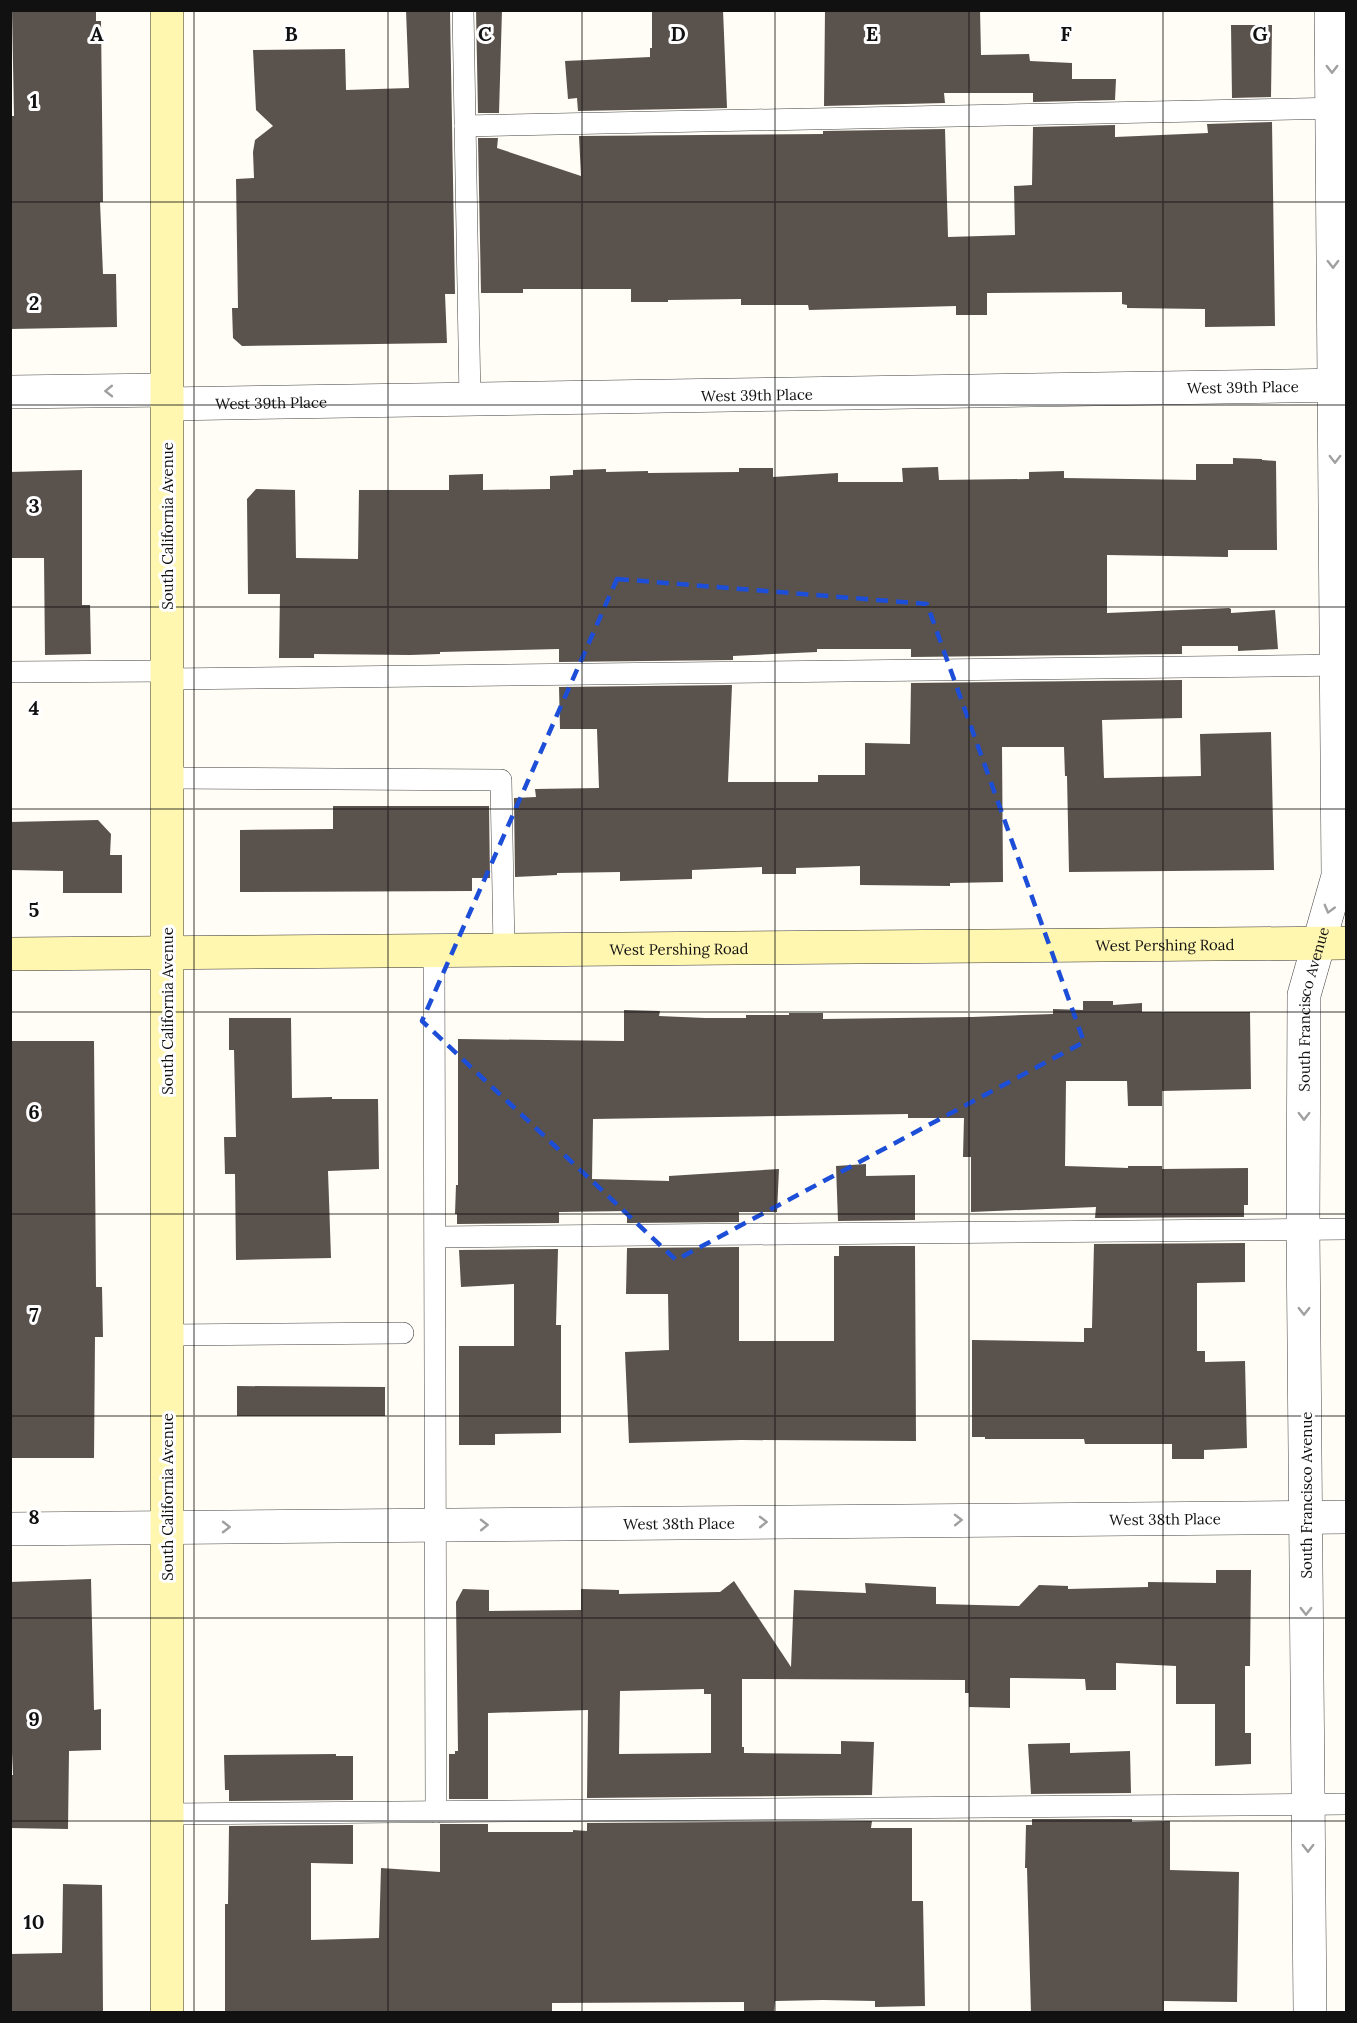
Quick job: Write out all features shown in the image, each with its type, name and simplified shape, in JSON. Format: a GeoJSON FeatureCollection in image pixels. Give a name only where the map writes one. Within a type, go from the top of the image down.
{"type":"FeatureCollection","features":[{"type":"Feature","properties":{"kind":"main road","name":"South California Avenue"},"geometry":{"type":"LineString","coordinates":[[167,10],[167,2013]]}},
{"type":"Feature","properties":{"kind":"main road","name":"West Pershing Road"},"geometry":{"type":"LineString","coordinates":[[10,954],[1333,943]]}},
{"type":"Feature","properties":{"kind":"street","name":"South Francisco Avenue"},"geometry":{"type":"LineString","coordinates":[[1310,2013],[1304,995],[1333,943],[1338,876],[1341,665],[1339,108],[1331,10]]}},
{"type":"Feature","properties":{"kind":"street","name":"West 39th Place"},"geometry":{"type":"LineString","coordinates":[[10,392],[167,397],[470,400],[1340,385]]}},
{"type":"Feature","properties":{"kind":"street","name":"West 38th Place"},"geometry":{"type":"LineString","coordinates":[[10,1529],[1347,1517]]}},
{"type":"Feature","properties":{"kind":"lane"},"geometry":{"type":"LineString","coordinates":[[463,10],[470,400]]}},
{"type":"Feature","properties":{"kind":"lane"},"geometry":{"type":"LineString","coordinates":[[465,126],[1339,108]]}},
{"type":"Feature","properties":{"kind":"lane"},"geometry":{"type":"LineString","coordinates":[[10,672],[167,675],[1341,665]]}},
{"type":"Feature","properties":{"kind":"lane"},"geometry":{"type":"LineString","coordinates":[[167,778],[501,780],[504,950]]}},
{"type":"Feature","properties":{"kind":"lane"},"geometry":{"type":"LineString","coordinates":[[434,950],[436,1812]]}},
{"type":"Feature","properties":{"kind":"lane"},"geometry":{"type":"LineString","coordinates":[[436,1237],[1347,1229]]}},
{"type":"Feature","properties":{"kind":"lane"},"geometry":{"type":"LineString","coordinates":[[167,1335],[403,1333]]}},
{"type":"Feature","properties":{"kind":"lane"},"geometry":{"type":"LineString","coordinates":[[167,1814],[1347,1804]]}},
{"type":"Feature","properties":{"kind":"highlighted area"},"geometry":{"type":"Polygon","coordinates":[[[617,579],[927,604],[1084,1042],[676,1260],[422,1021],[617,579]]]}},
{"type":"Feature","properties":{"kind":"building"},"geometry":{"type":"Polygon","coordinates":[[[12,10],[96,10],[96,21],[101,21],[103,202],[100,202],[103,274],[116,274],[117,327],[10,329],[10,116],[14,116],[12,10]]]}},
{"type":"Feature","properties":{"kind":"building"},"geometry":{"type":"Polygon","coordinates":[[[406,10],[450,10],[455,294],[445,294],[447,343],[242,346],[233,338],[232,308],[238,308],[236,179],[254,178],[255,140],[273,126],[256,110],[253,50],[345,49],[346,90],[409,88],[406,10]]]}},
{"type":"Feature","properties":{"kind":"building"},"geometry":{"type":"Polygon","coordinates":[[[476,10],[502,10],[499,113],[478,113],[476,10]]]}},
{"type":"Feature","properties":{"kind":"building"},"geometry":{"type":"Polygon","coordinates":[[[652,10],[723,10],[727,108],[578,111],[577,98],[568,99],[565,61],[650,57],[652,10]]]}},
{"type":"Feature","properties":{"kind":"building"},"geometry":{"type":"Polygon","coordinates":[[[825,10],[980,10],[981,55],[1029,54],[1030,61],[1072,63],[1072,79],[1116,79],[1115,100],[1033,102],[1033,93],[944,93],[945,103],[824,106],[825,10]]]}},
{"type":"Feature","properties":{"kind":"building"},"geometry":{"type":"Polygon","coordinates":[[[1231,25],[1272,25],[1271,97],[1232,98],[1231,25]]]}},
{"type":"Feature","properties":{"kind":"building"},"geometry":{"type":"Polygon","coordinates":[[[1272,122],[1275,326],[1205,327],[1205,309],[1127,308],[1127,305],[1122,304],[1122,292],[987,293],[987,315],[956,315],[956,306],[809,310],[808,305],[741,305],[741,299],[631,302],[631,289],[523,289],[523,293],[481,293],[478,138],[498,138],[497,148],[581,176],[579,136],[823,134],[823,131],[945,129],[948,237],[1015,235],[1014,186],[1032,185],[1033,127],[1115,125],[1115,137],[1208,133],[1207,124],[1272,122]]]}},
{"type":"Feature","properties":{"kind":"building"},"geometry":{"type":"Polygon","coordinates":[[[1233,458],[1276,461],[1277,550],[1228,550],[1228,557],[1107,555],[1107,613],[1229,608],[1231,613],[1275,610],[1278,649],[1238,651],[1238,646],[1182,646],[1182,654],[911,657],[911,649],[817,649],[817,652],[733,656],[733,660],[559,662],[559,649],[410,655],[314,654],[314,658],[279,658],[280,594],[248,594],[247,499],[256,489],[295,490],[296,558],[358,559],[359,490],[449,490],[449,475],[483,474],[483,490],[550,489],[550,476],[573,475],[573,470],[606,469],[606,472],[648,471],[648,473],[739,472],[739,468],[773,468],[773,477],[838,473],[838,482],[903,482],[902,468],[938,467],[939,480],[1029,479],[1029,472],[1064,471],[1064,478],[1196,480],[1196,464],[1233,464],[1233,458]]]}},
{"type":"Feature","properties":{"kind":"building"},"geometry":{"type":"Polygon","coordinates":[[[82,470],[82,605],[90,605],[91,654],[45,655],[44,558],[10,558],[10,472],[82,470]]]}},
{"type":"Feature","properties":{"kind":"building"},"geometry":{"type":"Polygon","coordinates":[[[1182,680],[1182,718],[1102,720],[1104,778],[1201,776],[1200,734],[1271,732],[1274,870],[1069,872],[1067,776],[1065,776],[1064,747],[1002,747],[1003,882],[950,883],[950,886],[860,885],[860,866],[796,868],[796,874],[762,874],[762,867],[692,870],[692,879],[620,881],[620,872],[557,873],[557,875],[515,877],[514,798],[536,797],[535,789],[599,788],[597,729],[560,729],[559,687],[732,685],[728,782],[818,782],[818,775],[865,775],[865,743],[910,744],[911,683],[1182,680]]]}},
{"type":"Feature","properties":{"kind":"building"},"geometry":{"type":"Polygon","coordinates":[[[333,806],[489,806],[490,878],[472,878],[472,891],[240,892],[240,830],[333,829],[333,806]]]}},
{"type":"Feature","properties":{"kind":"building"},"geometry":{"type":"Polygon","coordinates":[[[98,820],[111,834],[110,855],[122,855],[122,893],[63,893],[63,871],[10,870],[10,822],[98,820]]]}},
{"type":"Feature","properties":{"kind":"building"},"geometry":{"type":"Polygon","coordinates":[[[1083,1001],[1113,1001],[1113,1005],[1142,1003],[1142,1012],[1250,1012],[1251,1089],[1162,1091],[1162,1106],[1128,1106],[1127,1081],[1066,1081],[1065,1166],[1128,1168],[1128,1166],[1162,1166],[1162,1169],[1248,1168],[1248,1205],[1244,1205],[1244,1217],[1095,1218],[1096,1207],[971,1212],[971,1157],[963,1157],[964,1118],[908,1118],[908,1114],[593,1119],[592,1179],[669,1181],[669,1176],[779,1169],[777,1212],[739,1212],[739,1222],[627,1223],[627,1211],[559,1212],[559,1223],[457,1224],[457,1214],[455,1214],[456,1185],[458,1185],[458,1039],[624,1041],[624,1010],[660,1011],[659,1016],[705,1018],[746,1018],[746,1015],[789,1015],[789,1013],[823,1013],[823,1019],[972,1017],[1053,1014],[1053,1009],[1083,1010],[1083,1001]]]}},
{"type":"Feature","properties":{"kind":"building"},"geometry":{"type":"Polygon","coordinates":[[[229,1018],[291,1018],[292,1098],[378,1099],[379,1169],[328,1171],[331,1258],[236,1260],[235,1174],[225,1174],[224,1137],[236,1137],[234,1050],[229,1050],[229,1018]]]}},
{"type":"Feature","properties":{"kind":"building"},"geometry":{"type":"Polygon","coordinates":[[[10,1041],[94,1041],[96,1287],[102,1287],[103,1337],[95,1337],[94,1458],[10,1458],[10,1041]]]}},
{"type":"Feature","properties":{"kind":"building"},"geometry":{"type":"Polygon","coordinates":[[[866,1164],[866,1176],[915,1175],[915,1220],[838,1221],[836,1166],[866,1164]]]}},
{"type":"Feature","properties":{"kind":"building"},"geometry":{"type":"Polygon","coordinates":[[[1245,1243],[1245,1282],[1197,1283],[1197,1351],[1205,1351],[1205,1362],[1245,1361],[1247,1448],[1204,1450],[1204,1459],[1172,1459],[1172,1444],[1085,1444],[1084,1439],[972,1437],[972,1340],[1084,1342],[1084,1328],[1092,1328],[1094,1244],[1245,1243]]]}},
{"type":"Feature","properties":{"kind":"building"},"geometry":{"type":"Polygon","coordinates":[[[839,1246],[915,1246],[916,1441],[741,1440],[629,1443],[625,1352],[669,1350],[668,1294],[626,1294],[627,1248],[739,1247],[739,1341],[834,1341],[834,1256],[839,1256],[839,1246]]]}},
{"type":"Feature","properties":{"kind":"building"},"geometry":{"type":"Polygon","coordinates":[[[558,1249],[556,1325],[561,1325],[561,1433],[495,1434],[495,1445],[459,1445],[459,1346],[514,1346],[514,1284],[461,1287],[459,1250],[558,1249]]]}},
{"type":"Feature","properties":{"kind":"building"},"geometry":{"type":"Polygon","coordinates":[[[237,1386],[385,1387],[385,1416],[237,1416],[237,1386]]]}},
{"type":"Feature","properties":{"kind":"building"},"geometry":{"type":"Polygon","coordinates":[[[1216,1570],[1251,1570],[1250,1666],[1245,1666],[1245,1733],[1251,1733],[1251,1764],[1215,1766],[1215,1704],[1176,1704],[1176,1666],[1116,1663],[1116,1690],[1086,1690],[1085,1679],[1010,1678],[1010,1708],[969,1707],[969,1693],[965,1693],[965,1680],[742,1679],[742,1747],[744,1747],[744,1753],[841,1754],[841,1741],[874,1742],[872,1795],[587,1798],[588,1710],[488,1713],[488,1799],[449,1799],[449,1754],[455,1754],[455,1751],[458,1751],[456,1602],[463,1589],[489,1590],[489,1611],[581,1610],[581,1589],[619,1590],[619,1594],[720,1592],[734,1581],[791,1667],[794,1590],[866,1593],[865,1583],[936,1587],[936,1604],[1019,1606],[1039,1585],[1068,1586],[1068,1589],[1148,1587],[1148,1582],[1216,1583],[1216,1570]],[[704,1689],[620,1691],[619,1754],[711,1753],[711,1694],[704,1694],[704,1689]]]}},
{"type":"Feature","properties":{"kind":"building"},"geometry":{"type":"Polygon","coordinates":[[[91,1579],[94,1710],[101,1709],[101,1750],[69,1751],[68,1829],[10,1828],[10,1775],[13,1775],[10,1708],[10,1582],[91,1579]]]}},
{"type":"Feature","properties":{"kind":"building"},"geometry":{"type":"Polygon","coordinates":[[[1070,1743],[1070,1753],[1130,1751],[1131,1793],[1031,1794],[1028,1744],[1070,1743]]]}},
{"type":"Feature","properties":{"kind":"building"},"geometry":{"type":"Polygon","coordinates":[[[336,1754],[336,1756],[353,1756],[353,1800],[229,1801],[229,1790],[225,1790],[224,1755],[336,1754]]]}},
{"type":"Feature","properties":{"kind":"building"},"geometry":{"type":"Polygon","coordinates":[[[1032,1819],[1170,1821],[1170,1870],[1239,1872],[1237,2002],[1164,2001],[1164,2013],[1031,2013],[1027,1868],[1025,1868],[1026,1825],[1032,1825],[1032,1819]]]}},
{"type":"Feature","properties":{"kind":"building"},"geometry":{"type":"Polygon","coordinates":[[[872,1821],[871,1828],[912,1828],[912,1901],[923,1901],[925,2006],[875,2007],[875,2001],[823,2000],[775,2001],[774,2013],[744,2013],[744,2002],[552,2003],[552,2013],[225,2013],[225,1904],[228,1904],[229,1826],[353,1825],[353,1864],[311,1863],[311,1940],[379,1938],[381,1868],[440,1872],[440,1824],[488,1824],[488,1832],[573,1832],[573,1830],[587,1831],[587,1823],[872,1821]]]}},
{"type":"Feature","properties":{"kind":"building"},"geometry":{"type":"Polygon","coordinates":[[[63,1884],[102,1885],[103,2013],[10,2013],[10,1954],[62,1953],[63,1884]]]}}]}
